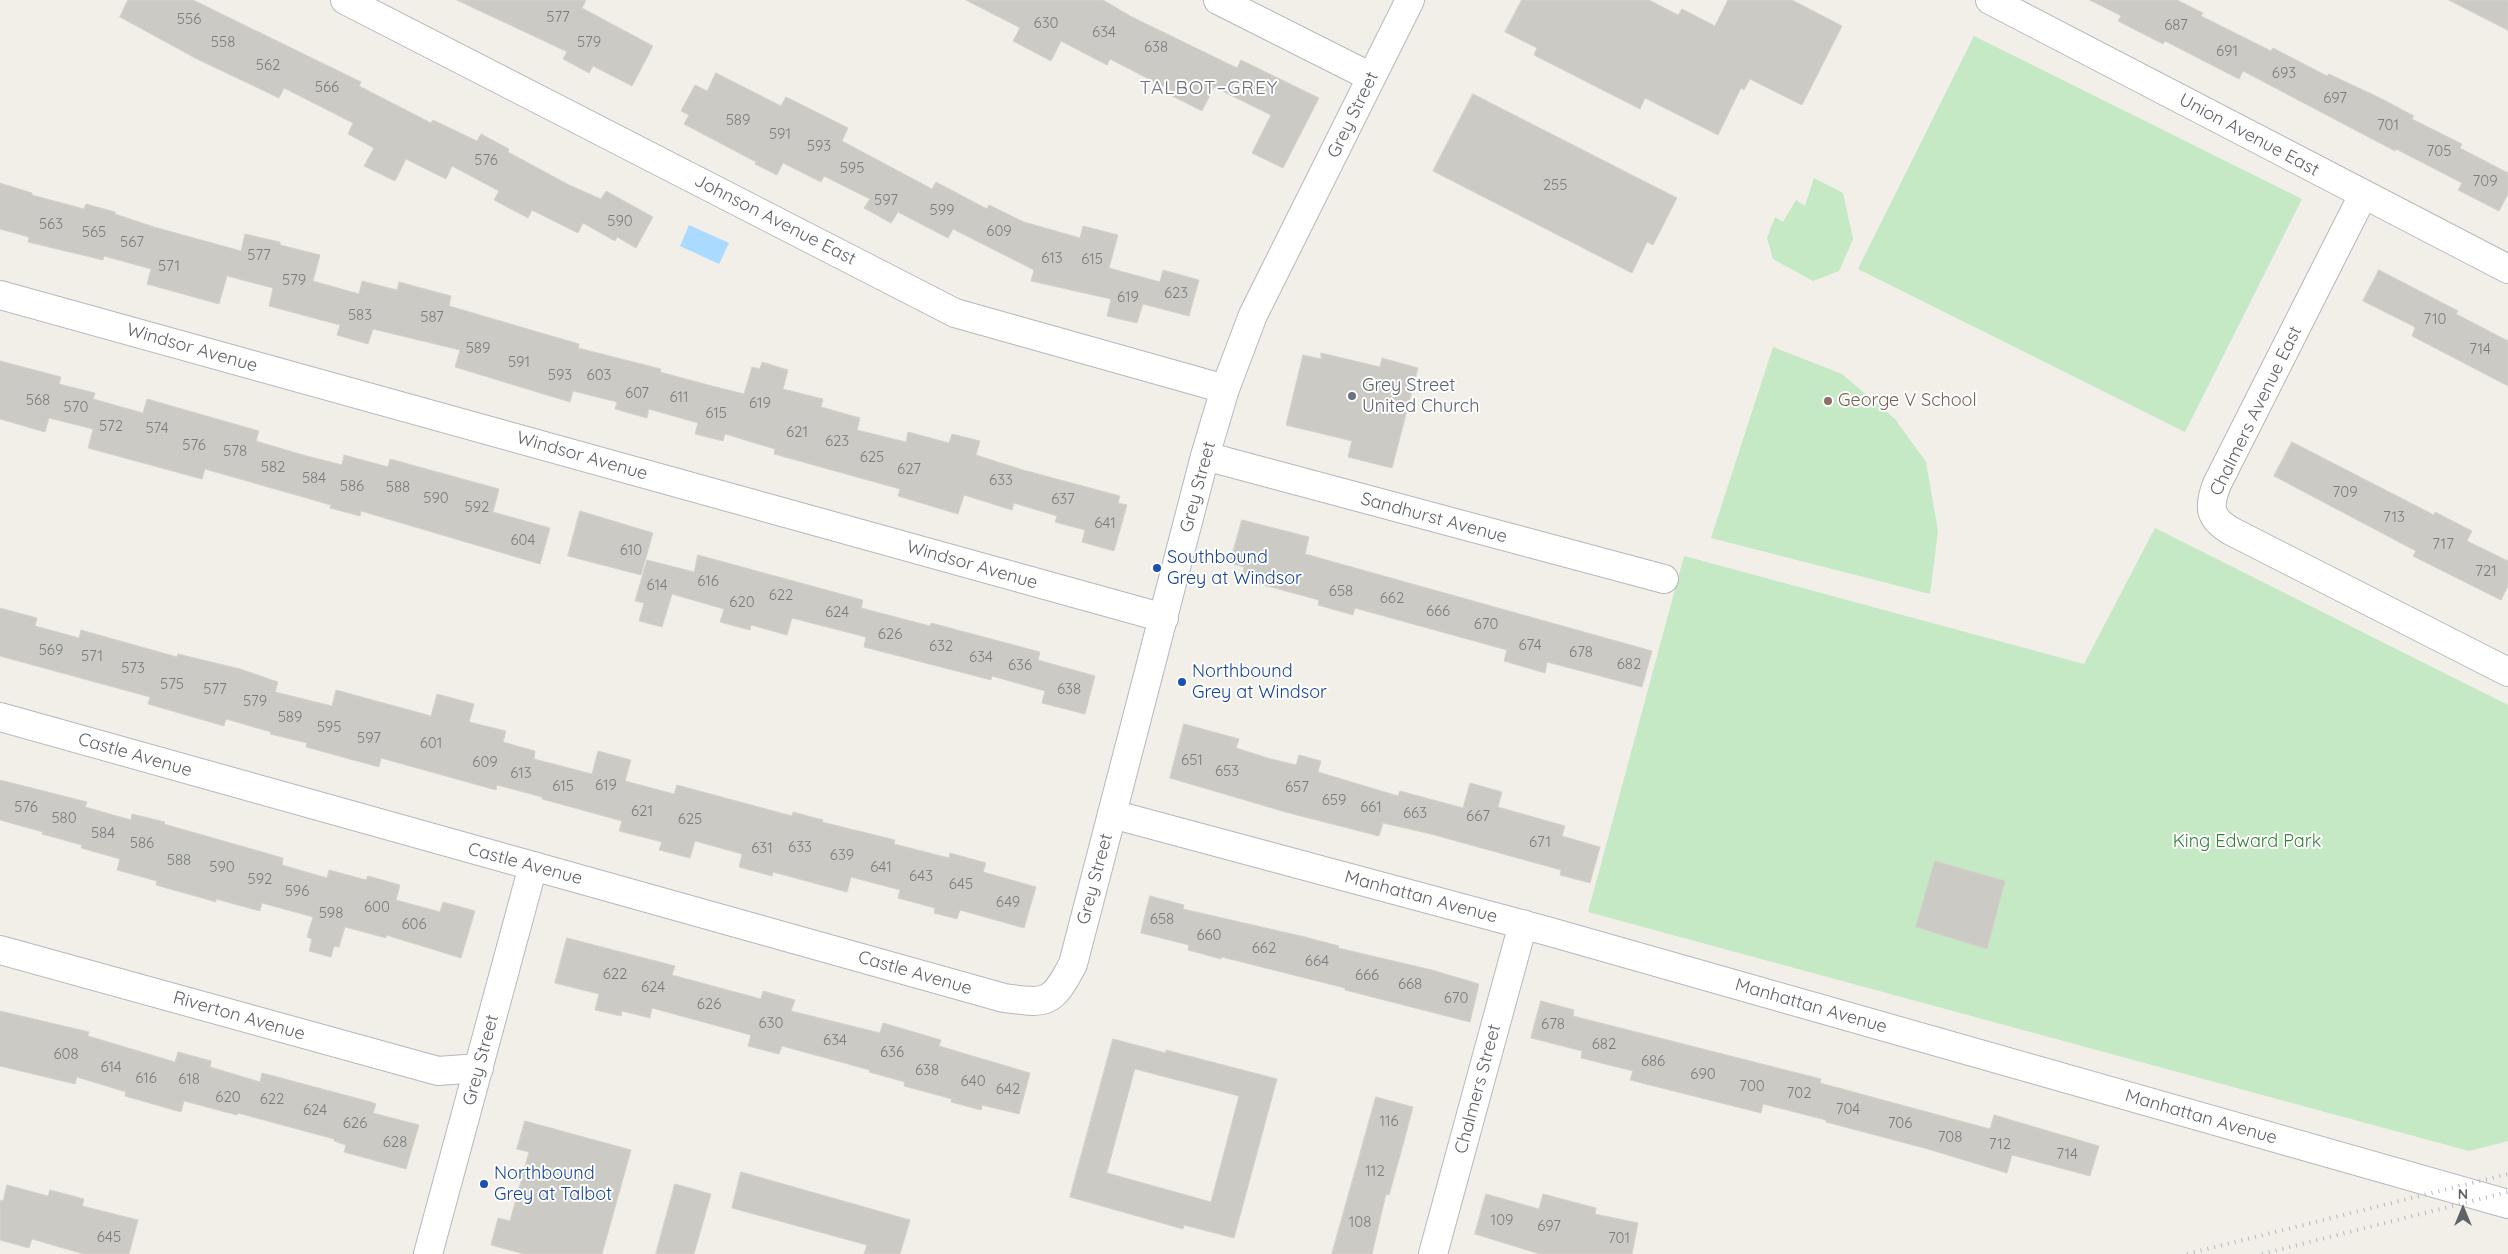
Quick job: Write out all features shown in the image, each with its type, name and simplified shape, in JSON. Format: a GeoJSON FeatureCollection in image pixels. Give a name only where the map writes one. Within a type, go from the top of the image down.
{"type":"FeatureCollection","features":[{"type":"Feature","properties":{"kind":"street","name":"Johnson Avenue East"},"geometry":{"type":"LineString","coordinates":[[345,0],[956,312],[1225,389]]}},
{"type":"Feature","properties":{"kind":"street"},"geometry":{"type":"LineString","coordinates":[[1218,0],[1371,78]]}},
{"type":"Feature","properties":{"kind":"street","name":"Grey Street"},"geometry":{"type":"LineString","coordinates":[[1051,997],[1058,992],[1073,964],[1205,456],[1225,389],[1253,314],[1410,0]]}},
{"type":"Feature","properties":{"kind":"street","name":"Union Avenue East"},"geometry":{"type":"LineString","coordinates":[[1990,0],[2363,196],[2508,269]]}},
{"type":"Feature","properties":{"kind":"street","name":"Chalmers Avenue East"},"geometry":{"type":"LineString","coordinates":[[2363,196],[2217,484],[2211,509],[2217,523],[2230,531],[2508,672]]}},
{"type":"Feature","properties":{"kind":"street","name":"Windsor Avenue"},"geometry":{"type":"LineString","coordinates":[[0,295],[1164,618]]}},
{"type":"Feature","properties":{"kind":"street","name":"Sandhurst Avenue"},"geometry":{"type":"LineString","coordinates":[[1205,456],[1664,579]]}},
{"type":"Feature","properties":{"kind":"street","name":"Castle Avenue"},"geometry":{"type":"LineString","coordinates":[[0,717],[1004,998],[1044,1001],[1051,997]]}},
{"type":"Feature","properties":{"kind":"street","name":"Manhattan Avenue"},"geometry":{"type":"LineString","coordinates":[[1112,814],[1523,924],[2508,1204]]}},
{"type":"Feature","properties":{"kind":"street","name":"Grey Street"},"geometry":{"type":"LineString","coordinates":[[428,1254],[533,866]]}},
{"type":"Feature","properties":{"kind":"street","name":"Chalmers Street"},"geometry":{"type":"LineString","coordinates":[[1433,1254],[1523,924]]}},
{"type":"Feature","properties":{"kind":"street","name":"Riverton Avenue"},"geometry":{"type":"LineString","coordinates":[[0,950],[438,1071],[479,1068]]}},
{"type":"Feature","properties":{"kind":"green space"},"geometry":{"type":"Polygon","coordinates":[[[1974,36],[2302,199],[2185,432],[1858,269],[1974,36]]]}},
{"type":"Feature","properties":{"kind":"green space"},"geometry":{"type":"Polygon","coordinates":[[[1814,178],[1843,193],[1853,239],[1839,271],[1813,281],[1773,259],[1767,238],[1775,217],[1783,222],[1796,200],[1805,206],[1814,178]]]}},
{"type":"Feature","properties":{"kind":"green space"},"geometry":{"type":"Polygon","coordinates":[[[1773,347],[1842,374],[1895,419],[1926,462],[1938,531],[1930,594],[1711,538],[1773,347]]]}},
{"type":"Feature","properties":{"kind":"green space","name":"King Edward Park"},"geometry":{"type":"Polygon","coordinates":[[[2155,528],[2508,705],[2508,1141],[2469,1151],[1588,912],[1684,556],[2084,664],[2155,528]]]}},
{"type":"Feature","properties":{"kind":"water"},"geometry":{"type":"Polygon","coordinates":[[[689,225],[729,243],[719,264],[680,246],[689,225]]]}},
{"type":"Feature","properties":{"kind":"building"},"geometry":{"type":"Polygon","coordinates":[[[128,0],[193,0],[361,82],[359,86],[431,123],[433,120],[477,141],[481,134],[509,149],[508,152],[569,185],[601,199],[606,191],[653,217],[636,248],[617,237],[615,241],[583,223],[578,233],[532,210],[528,218],[494,200],[499,191],[452,166],[446,179],[406,159],[395,181],[364,166],[374,148],[348,134],[353,123],[284,88],[279,98],[197,59],[120,17],[128,0]]]}},
{"type":"Feature","properties":{"kind":"building"},"geometry":{"type":"Polygon","coordinates":[[[457,0],[586,0],[582,8],[653,46],[632,86],[593,66],[589,73],[563,59],[567,52],[457,0]]]}},
{"type":"Feature","properties":{"kind":"building"},"geometry":{"type":"Polygon","coordinates":[[[966,0],[1103,0],[1132,17],[1237,68],[1241,60],[1319,98],[1283,168],[1252,153],[1271,115],[1214,87],[1202,111],[1172,96],[1174,92],[1110,59],[1107,65],[1061,41],[1051,61],[1013,41],[1020,28],[966,0]]]}},
{"type":"Feature","properties":{"kind":"building"},"geometry":{"type":"Polygon","coordinates":[[[1522,0],[1649,0],[1678,15],[1682,9],[1715,26],[1728,0],[1792,0],[1842,26],[1802,105],[1750,79],[1744,90],[1741,88],[1718,135],[1645,98],[1640,109],[1534,55],[1537,48],[1505,32],[1522,0]]]}},
{"type":"Feature","properties":{"kind":"building"},"geometry":{"type":"Polygon","coordinates":[[[2090,0],[2177,0],[2203,13],[2201,16],[2271,51],[2273,48],[2327,76],[2329,74],[2380,98],[2414,116],[2412,119],[2462,144],[2460,148],[2508,173],[2508,194],[2499,211],[2458,190],[2462,183],[2396,149],[2395,151],[2243,71],[2239,79],[2165,41],[2163,44],[2118,21],[2121,16],[2090,0]]]}},
{"type":"Feature","properties":{"kind":"building"},"geometry":{"type":"Polygon","coordinates":[[[2449,0],[2508,0],[2508,30],[2449,0]]]}},
{"type":"Feature","properties":{"kind":"building"},"geometry":{"type":"Polygon","coordinates":[[[716,73],[781,106],[786,97],[848,128],[842,141],[932,189],[936,182],[987,209],[989,205],[1024,222],[1080,238],[1083,226],[1118,235],[1109,268],[1160,282],[1163,270],[1199,280],[1189,316],[1143,304],[1137,323],[1107,316],[1111,299],[1031,281],[1034,270],[953,229],[948,238],[898,212],[891,223],[864,208],[870,199],[824,176],[821,182],[783,163],[777,175],[755,164],[756,162],[684,124],[689,115],[681,111],[695,85],[707,91],[716,73]]]}},
{"type":"Feature","properties":{"kind":"building"},"geometry":{"type":"Polygon","coordinates":[[[1473,94],[1677,198],[1653,245],[1647,242],[1632,273],[1433,171],[1473,94]]]}},
{"type":"Feature","properties":{"kind":"building"},"geometry":{"type":"Polygon","coordinates":[[[0,183],[32,193],[32,195],[84,209],[86,204],[115,212],[115,214],[154,227],[241,251],[245,234],[280,242],[280,245],[320,255],[313,281],[359,294],[362,281],[397,290],[399,282],[451,296],[449,306],[579,344],[578,348],[661,369],[660,372],[744,394],[752,367],[760,369],[762,362],[788,370],[783,389],[823,399],[821,407],[860,418],[857,430],[906,442],[908,432],[949,443],[952,434],[980,441],[976,455],[1023,470],[1120,496],[1118,503],[1127,505],[1114,551],[1082,542],[1085,530],[1055,522],[1057,516],[1014,503],[1012,510],[964,495],[958,514],[898,496],[900,489],[774,454],[775,449],[725,434],[723,441],[695,434],[698,423],[649,409],[647,418],[615,409],[617,402],[573,391],[570,402],[455,367],[460,350],[373,329],[368,344],[337,335],[340,325],[269,306],[273,288],[227,276],[219,304],[147,284],[151,269],[104,256],[103,260],[28,242],[29,237],[0,229],[0,183]]]}},
{"type":"Feature","properties":{"kind":"building"},"geometry":{"type":"Polygon","coordinates":[[[2379,270],[2458,311],[2456,314],[2508,341],[2508,386],[2412,336],[2415,328],[2413,326],[2363,301],[2379,270]]]}},
{"type":"Feature","properties":{"kind":"building","name":"Grey Street United Church"},"geometry":{"type":"Polygon","coordinates":[[[1321,353],[1380,367],[1382,358],[1418,368],[1392,468],[1348,457],[1352,441],[1286,425],[1303,355],[1321,359],[1321,353]]]}},
{"type":"Feature","properties":{"kind":"building"},"geometry":{"type":"Polygon","coordinates":[[[0,361],[61,377],[59,384],[95,393],[93,399],[143,413],[147,399],[259,431],[256,441],[303,455],[342,465],[344,455],[388,467],[390,459],[499,489],[493,512],[550,528],[540,564],[361,511],[360,516],[330,508],[331,505],[205,469],[202,479],[88,448],[93,429],[49,418],[45,432],[0,419],[0,361]]]}},
{"type":"Feature","properties":{"kind":"building"},"geometry":{"type":"Polygon","coordinates":[[[2292,442],[2434,515],[2435,512],[2472,531],[2467,541],[2508,561],[2508,586],[2501,600],[2413,556],[2416,551],[2274,476],[2292,442]]]}},
{"type":"Feature","properties":{"kind":"building"},"geometry":{"type":"Polygon","coordinates":[[[580,511],[653,533],[641,575],[568,556],[580,511]]]}},
{"type":"Feature","properties":{"kind":"building"},"geometry":{"type":"Polygon","coordinates":[[[1242,520],[1309,537],[1305,554],[1652,651],[1642,687],[1547,662],[1545,673],[1504,661],[1507,650],[1355,608],[1353,615],[1318,605],[1319,600],[1241,579],[1244,567],[1230,563],[1242,520]]]}},
{"type":"Feature","properties":{"kind":"building"},"geometry":{"type":"Polygon","coordinates":[[[698,555],[863,600],[861,608],[930,626],[931,623],[1040,652],[1038,660],[1095,676],[1085,714],[1042,703],[1045,691],[992,676],[991,680],[864,647],[866,637],[792,618],[787,635],[751,625],[750,630],[720,622],[724,609],[672,594],[662,627],[639,621],[644,603],[635,601],[647,560],[694,572],[698,555]]]}},
{"type":"Feature","properties":{"kind":"building"},"geometry":{"type":"Polygon","coordinates":[[[0,608],[37,618],[35,626],[79,638],[81,630],[177,657],[178,654],[240,669],[278,682],[275,692],[332,706],[336,690],[431,716],[437,694],[474,704],[469,722],[506,731],[503,742],[535,751],[534,759],[592,774],[598,751],[631,760],[625,781],[674,794],[677,785],[792,816],[793,812],[823,820],[822,822],[895,840],[894,844],[949,858],[950,853],[986,863],[983,872],[1036,887],[1024,928],[960,910],[957,919],[934,913],[935,908],[898,898],[900,890],[851,877],[847,892],[773,872],[772,876],[739,867],[742,854],[695,841],[690,858],[659,850],[662,842],[619,831],[622,821],[542,799],[542,797],[497,785],[496,790],[381,758],[379,767],[306,747],[307,743],[270,734],[271,732],[226,719],[224,726],[148,704],[150,697],[0,656],[0,608]]]}},
{"type":"Feature","properties":{"kind":"building"},"geometry":{"type":"Polygon","coordinates":[[[1184,724],[1239,739],[1236,748],[1271,759],[1296,765],[1299,755],[1321,761],[1318,772],[1398,796],[1400,791],[1463,808],[1470,783],[1502,792],[1498,807],[1565,826],[1562,836],[1600,847],[1590,883],[1560,875],[1561,870],[1431,834],[1383,823],[1379,836],[1289,813],[1170,778],[1184,724]]]}},
{"type":"Feature","properties":{"kind":"building"},"geometry":{"type":"Polygon","coordinates":[[[0,780],[87,802],[85,807],[131,820],[132,814],[165,822],[164,824],[283,858],[282,865],[327,878],[329,870],[366,880],[368,876],[400,885],[396,900],[440,912],[443,902],[475,911],[461,958],[386,935],[386,938],[345,927],[339,947],[334,946],[331,957],[309,951],[312,939],[307,937],[313,917],[262,903],[260,911],[216,899],[216,902],[156,885],[157,881],[117,870],[120,859],[81,848],[82,845],[42,834],[43,832],[0,820],[0,780]]]}},
{"type":"Feature","properties":{"kind":"building"},"geometry":{"type":"Polygon","coordinates":[[[1935,861],[2005,881],[1987,949],[1916,927],[1935,861]]]}},
{"type":"Feature","properties":{"kind":"building"},"geometry":{"type":"Polygon","coordinates":[[[1150,896],[1184,905],[1183,909],[1305,937],[1339,946],[1338,948],[1432,970],[1479,984],[1470,1022],[1345,990],[1345,988],[1222,957],[1221,959],[1188,950],[1189,945],[1141,933],[1150,896]]]}},
{"type":"Feature","properties":{"kind":"building"},"geometry":{"type":"Polygon","coordinates":[[[567,938],[675,966],[672,975],[761,999],[763,991],[795,1000],[791,1011],[880,1033],[883,1023],[941,1040],[939,1046],[1030,1073],[1019,1114],[982,1105],[981,1110],[951,1102],[952,1099],[904,1086],[905,1082],[869,1072],[870,1070],[782,1046],[779,1054],[748,1046],[751,1035],[652,1008],[650,1018],[622,1011],[621,1016],[595,1010],[599,994],[555,983],[567,938]]]}},
{"type":"Feature","properties":{"kind":"building"},"geometry":{"type":"Polygon","coordinates":[[[1541,1001],[1574,1010],[1573,1016],[1821,1079],[1820,1083],[1990,1129],[1994,1115],[2099,1146],[2090,1176],[2012,1155],[2007,1173],[1928,1149],[1826,1122],[1826,1120],[1763,1104],[1761,1113],[1630,1080],[1633,1071],[1581,1058],[1582,1051],[1531,1038],[1541,1001]]]}},
{"type":"Feature","properties":{"kind":"building"},"geometry":{"type":"Polygon","coordinates":[[[0,1011],[89,1032],[88,1036],[175,1062],[178,1052],[211,1061],[210,1067],[260,1082],[262,1073],[371,1102],[376,1104],[373,1113],[419,1125],[406,1169],[344,1152],[346,1145],[334,1141],[334,1139],[238,1113],[237,1115],[184,1101],[181,1112],[125,1096],[126,1092],[77,1077],[75,1084],[0,1066],[0,1011]]]}},
{"type":"Feature","properties":{"kind":"building"},"geometry":{"type":"Polygon","coordinates":[[[1113,1039],[1166,1053],[1166,1050],[1277,1079],[1234,1238],[1184,1225],[1183,1229],[1070,1197],[1113,1039]],[[1135,1069],[1107,1173],[1211,1202],[1239,1096],[1135,1069]]]}},
{"type":"Feature","properties":{"kind":"building"},"geometry":{"type":"Polygon","coordinates":[[[1376,1097],[1413,1107],[1389,1195],[1386,1194],[1372,1254],[1332,1254],[1376,1097]]]}},
{"type":"Feature","properties":{"kind":"building"},"geometry":{"type":"Polygon","coordinates":[[[525,1121],[631,1150],[602,1254],[524,1254],[491,1245],[498,1218],[510,1221],[529,1152],[517,1149],[525,1121]]]}},
{"type":"Feature","properties":{"kind":"building"},"geometry":{"type":"Polygon","coordinates":[[[741,1172],[910,1220],[900,1254],[864,1254],[867,1245],[732,1208],[741,1172]]]}},
{"type":"Feature","properties":{"kind":"building"},"geometry":{"type":"Polygon","coordinates":[[[675,1184],[711,1194],[694,1254],[656,1254],[675,1184]]]}},
{"type":"Feature","properties":{"kind":"building"},"geometry":{"type":"Polygon","coordinates":[[[7,1185],[48,1196],[50,1190],[84,1199],[82,1206],[138,1220],[129,1254],[84,1254],[32,1239],[29,1248],[0,1240],[0,1200],[3,1201],[7,1185]]]}},
{"type":"Feature","properties":{"kind":"building"},"geometry":{"type":"Polygon","coordinates":[[[1486,1194],[1539,1209],[1543,1194],[1596,1208],[1595,1214],[1638,1223],[1632,1254],[1540,1254],[1475,1234],[1486,1194]]]}},
{"type":"Feature","properties":{"kind":"railway"},"geometry":{"type":"LineString","coordinates":[[2187,1254],[2508,1174]]}},
{"type":"Feature","properties":{"kind":"railway"},"geometry":{"type":"LineString","coordinates":[[2262,1254],[2508,1192]]}},
{"type":"Feature","properties":{"kind":"place","name":"Grey Street United Church"},"geometry":{"type":"Point","coordinates":[1352,396]}},
{"type":"Feature","properties":{"kind":"place","name":"George V School"},"geometry":{"type":"Point","coordinates":[1828,401]}},
{"type":"Feature","properties":{"kind":"place","name":"Southbound Grey at Windsor"},"geometry":{"type":"Point","coordinates":[1157,568]}},
{"type":"Feature","properties":{"kind":"place","name":"Northbound Grey at Windsor"},"geometry":{"type":"Point","coordinates":[1182,682]}},
{"type":"Feature","properties":{"kind":"place","name":"Northbound Grey at Talbot"},"geometry":{"type":"Point","coordinates":[484,1184]}},
{"type":"Feature","properties":{"kind":"district","name":"TALBOT–GREY"},"geometry":{"type":"Point","coordinates":[1209,88]}}]}
